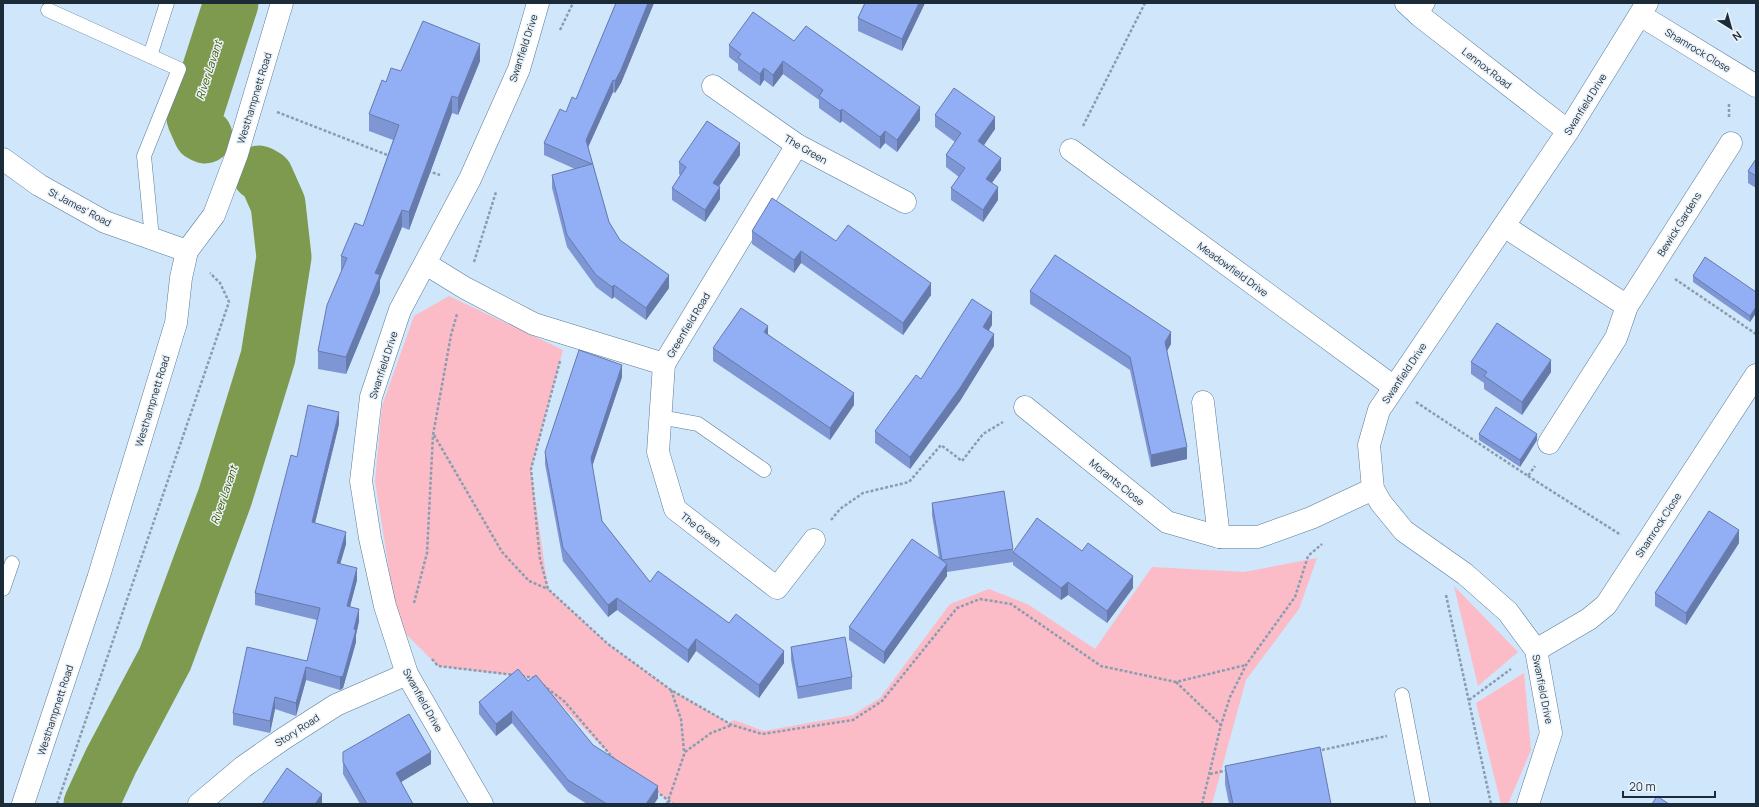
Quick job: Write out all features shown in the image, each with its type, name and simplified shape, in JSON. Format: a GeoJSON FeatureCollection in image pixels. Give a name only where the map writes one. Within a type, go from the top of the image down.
{"type":"FeatureCollection","features":[{"type":"Feature","properties":{"kind":"street","name":"Westhampnett Road"},"geometry":{"type":"LineString","coordinates":[[23,804],[98,579],[176,323],[186,250],[214,215],[237,154],[282,3]]}},
{"type":"Feature","properties":{"kind":"street","name":"Swanfield Drive"},"geometry":{"type":"LineString","coordinates":[[482,804],[406,674],[385,606],[370,538],[361,481],[371,397],[400,310],[467,186],[519,69],[538,3]]}},
{"type":"Feature","properties":{"kind":"street","name":"Lennox Road"},"geometry":{"type":"LineString","coordinates":[[1418,7],[1568,131]]}},
{"type":"Feature","properties":{"kind":"street","name":"Swanfield Drive"},"geometry":{"type":"LineString","coordinates":[[1528,804],[1551,733],[1536,650],[1508,612],[1465,574],[1404,531],[1381,502],[1373,489],[1369,445],[1379,410],[1568,131],[1643,9]]}},
{"type":"Feature","properties":{"kind":"street","name":"Shamrock Close"},"geometry":{"type":"LineString","coordinates":[[1643,9],[1749,82]]}},
{"type":"Feature","properties":{"kind":"street","name":"The Green"},"geometry":{"type":"LineString","coordinates":[[713,86],[797,145],[905,202]]}},
{"type":"Feature","properties":{"kind":"street","name":"Bewick Gardens"},"geometry":{"type":"LineString","coordinates":[[1549,443],[1616,338],[1627,306],[1731,143]]}},
{"type":"Feature","properties":{"kind":"street","name":"Greenfield Road"},"geometry":{"type":"LineString","coordinates":[[426,264],[465,288],[534,324],[664,364],[797,145]]}},
{"type":"Feature","properties":{"kind":"street","name":"Meadowfield Drive"},"geometry":{"type":"LineString","coordinates":[[1072,150],[1394,388]]}},
{"type":"Feature","properties":{"kind":"street","name":"St James' Road"},"geometry":{"type":"LineString","coordinates":[[3,159],[39,185],[105,222],[186,250]]}},
{"type":"Feature","properties":{"kind":"street"},"geometry":{"type":"LineString","coordinates":[[1504,226],[1627,306]]}},
{"type":"Feature","properties":{"kind":"street","name":"The Green"},"geometry":{"type":"LineString","coordinates":[[664,364],[658,452],[675,509],[777,588],[814,540]]}},
{"type":"Feature","properties":{"kind":"street","name":"Shamrock Close"},"geometry":{"type":"LineString","coordinates":[[1536,650],[1589,619],[1606,605],[1756,375]]}},
{"type":"Feature","properties":{"kind":"street"},"geometry":{"type":"LineString","coordinates":[[1203,402],[1219,537]]}},
{"type":"Feature","properties":{"kind":"street","name":"Morants Close"},"geometry":{"type":"LineString","coordinates":[[1025,407],[1167,522],[1219,537],[1258,537],[1311,518],[1373,489]]}},
{"type":"Feature","properties":{"kind":"street","name":"Story Road"},"geometry":{"type":"LineString","coordinates":[[200,804],[243,766],[283,738],[336,705],[406,674]]}},
{"type":"Feature","properties":{"kind":"lane"},"geometry":{"type":"LineString","coordinates":[[150,56],[167,3]]}},
{"type":"Feature","properties":{"kind":"lane"},"geometry":{"type":"LineString","coordinates":[[48,10],[179,69],[144,156],[152,238]]}},
{"type":"Feature","properties":{"kind":"lane"},"geometry":{"type":"LineString","coordinates":[[660,417],[698,424],[764,470]]}},
{"type":"Feature","properties":{"kind":"lane"},"geometry":{"type":"LineString","coordinates":[[3,589],[12,563]]}},
{"type":"Feature","properties":{"kind":"lane"},"geometry":{"type":"LineString","coordinates":[[1402,695],[1423,804]]}},
{"type":"Feature","properties":{"kind":"path"},"geometry":{"type":"LineString","coordinates":[[560,32],[573,3]]}},
{"type":"Feature","properties":{"kind":"path"},"geometry":{"type":"LineString","coordinates":[[1072,150],[1145,3]]}},
{"type":"Feature","properties":{"kind":"path"},"geometry":{"type":"LineString","coordinates":[[1731,143],[1728,104],[1749,82]]}},
{"type":"Feature","properties":{"kind":"path"},"geometry":{"type":"LineString","coordinates":[[271,109],[394,158]]}},
{"type":"Feature","properties":{"kind":"path"},"geometry":{"type":"LineString","coordinates":[[423,169],[467,186]]}},
{"type":"Feature","properties":{"kind":"path"},"geometry":{"type":"LineString","coordinates":[[412,607],[427,553],[433,435],[450,335],[496,190]]}},
{"type":"Feature","properties":{"kind":"path"},"geometry":{"type":"LineString","coordinates":[[57,804],[229,302],[220,283],[186,250]]}},
{"type":"Feature","properties":{"kind":"path"},"geometry":{"type":"LineString","coordinates":[[1654,264],[1756,334]]}},
{"type":"Feature","properties":{"kind":"path"},"geometry":{"type":"LineString","coordinates":[[548,589],[540,559],[532,469],[567,335]]}},
{"type":"Feature","properties":{"kind":"path"},"geometry":{"type":"LineString","coordinates":[[1394,388],[1643,549]]}},
{"type":"Feature","properties":{"kind":"path"},"geometry":{"type":"LineString","coordinates":[[814,540],[840,509],[863,493],[909,482],[941,445],[962,460],[983,434],[1025,407]]}},
{"type":"Feature","properties":{"kind":"path"},"geometry":{"type":"LineString","coordinates":[[433,435],[502,552],[529,581],[548,589],[608,644],[671,690],[732,725],[762,734],[853,720],[882,701],[956,608],[980,599],[1011,604],[1101,666],[1176,682],[1246,665]]}},
{"type":"Feature","properties":{"kind":"path"},"geometry":{"type":"LineString","coordinates":[[1528,476],[1549,443]]}},
{"type":"Feature","properties":{"kind":"path"},"geometry":{"type":"LineString","coordinates":[[1202,804],[1221,725],[1230,697],[1246,665],[1295,597],[1308,556],[1324,542]]}},
{"type":"Feature","properties":{"kind":"path"},"geometry":{"type":"LineString","coordinates":[[1438,555],[1491,804]]}},
{"type":"Feature","properties":{"kind":"path"},"geometry":{"type":"LineString","coordinates":[[1469,700],[1536,650]]}},
{"type":"Feature","properties":{"kind":"path"},"geometry":{"type":"LineString","coordinates":[[428,654],[438,666],[535,678],[564,701],[618,763]]}},
{"type":"Feature","properties":{"kind":"path"},"geometry":{"type":"LineString","coordinates":[[1176,682],[1221,725]]}},
{"type":"Feature","properties":{"kind":"path"},"geometry":{"type":"LineString","coordinates":[[667,804],[684,752],[681,719],[671,690]]}},
{"type":"Feature","properties":{"kind":"path"},"geometry":{"type":"LineString","coordinates":[[684,752],[711,733],[732,725]]}},
{"type":"Feature","properties":{"kind":"path"},"geometry":{"type":"LineString","coordinates":[[1317,751],[1409,732]]}},
{"type":"Feature","properties":{"kind":"path"},"geometry":{"type":"LineString","coordinates":[[1209,774],[1232,769]]}},
{"type":"Feature","properties":{"kind":"path"},"geometry":{"type":"LineString","coordinates":[[655,791],[673,804]]}},
{"type":"Feature","properties":{"kind":"shaded area"},"geometry":{"type":"Polygon","coordinates":[[[449,296],[563,350],[531,469],[548,589],[608,644],[673,691],[729,723],[734,720],[764,731],[853,715],[880,698],[950,604],[989,589],[1029,605],[1095,649],[1152,567],[1244,572],[1317,558],[1299,609],[1246,680],[1212,804],[674,804],[618,763],[535,678],[438,666],[398,626],[375,481],[382,406],[414,316],[449,296]]]}},
{"type":"Feature","properties":{"kind":"shaded area"},"geometry":{"type":"Polygon","coordinates":[[[1454,586],[1518,652],[1478,686],[1454,586]]]}},
{"type":"Feature","properties":{"kind":"shaded area"},"geometry":{"type":"Polygon","coordinates":[[[1524,673],[1531,750],[1508,804],[1501,804],[1476,703],[1524,673]]]}},
{"type":"Feature","properties":{"kind":"building"},"geometry":{"type":"Polygon","coordinates":[[[616,3],[648,3],[621,70],[615,81],[613,80],[586,140],[609,222],[620,240],[669,275],[646,308],[614,285],[612,287],[596,275],[567,235],[552,175],[592,164],[544,143],[560,109],[566,112],[572,97],[576,99],[616,3]]]}},
{"type":"Feature","properties":{"kind":"building"},"geometry":{"type":"Polygon","coordinates":[[[865,3],[919,3],[902,39],[858,18],[865,3]]]}},
{"type":"Feature","properties":{"kind":"building"},"geometry":{"type":"Polygon","coordinates":[[[753,12],[794,41],[806,26],[920,107],[897,140],[885,131],[880,137],[842,109],[840,111],[819,96],[823,90],[783,61],[773,75],[764,68],[760,74],[738,58],[741,54],[729,45],[753,12]]]}},
{"type":"Feature","properties":{"kind":"building"},"geometry":{"type":"Polygon","coordinates":[[[423,21],[480,44],[458,98],[452,96],[409,212],[402,210],[375,273],[380,275],[346,357],[318,351],[327,305],[347,258],[341,256],[355,223],[363,226],[399,125],[369,114],[382,80],[386,82],[391,68],[401,71],[423,21]]]}},
{"type":"Feature","properties":{"kind":"building"},"geometry":{"type":"Polygon","coordinates":[[[954,88],[995,117],[978,141],[1001,158],[986,179],[998,187],[983,210],[951,188],[965,168],[946,155],[961,133],[935,115],[954,88]]]}},
{"type":"Feature","properties":{"kind":"building"},"geometry":{"type":"Polygon","coordinates":[[[707,121],[740,143],[713,183],[720,187],[705,210],[672,188],[686,167],[679,162],[707,121]]]}},
{"type":"Feature","properties":{"kind":"building"},"geometry":{"type":"Polygon","coordinates":[[[1756,159],[1756,176],[1748,171],[1756,159]]]}},
{"type":"Feature","properties":{"kind":"building"},"geometry":{"type":"Polygon","coordinates":[[[772,198],[836,241],[848,225],[931,283],[903,323],[801,251],[794,260],[752,231],[772,198]]]}},
{"type":"Feature","properties":{"kind":"building"},"geometry":{"type":"Polygon","coordinates":[[[1055,255],[1171,332],[1165,342],[1187,447],[1151,455],[1130,357],[1030,291],[1055,255]]]}},
{"type":"Feature","properties":{"kind":"building"},"geometry":{"type":"Polygon","coordinates":[[[1705,257],[1756,292],[1756,307],[1750,316],[1693,276],[1705,257]]]}},
{"type":"Feature","properties":{"kind":"building"},"geometry":{"type":"Polygon","coordinates":[[[972,299],[992,312],[983,327],[994,334],[960,388],[910,457],[875,431],[916,375],[921,379],[972,299]]]}},
{"type":"Feature","properties":{"kind":"building"},"geometry":{"type":"Polygon","coordinates":[[[741,308],[768,326],[764,332],[854,393],[830,428],[713,348],[741,308]]]}},
{"type":"Feature","properties":{"kind":"building"},"geometry":{"type":"Polygon","coordinates":[[[1497,323],[1551,360],[1522,402],[1484,376],[1487,372],[1471,362],[1497,323]]]}},
{"type":"Feature","properties":{"kind":"building"},"geometry":{"type":"Polygon","coordinates":[[[579,350],[622,365],[591,458],[602,521],[650,582],[658,571],[729,623],[736,614],[784,651],[759,685],[696,639],[688,650],[617,598],[608,605],[563,548],[545,452],[579,350]]]}},
{"type":"Feature","properties":{"kind":"building"},"geometry":{"type":"Polygon","coordinates":[[[308,405],[339,412],[312,522],[346,532],[337,563],[357,568],[347,606],[359,609],[354,629],[356,630],[343,676],[340,677],[306,667],[296,703],[275,697],[270,721],[233,713],[247,647],[307,661],[320,608],[255,593],[291,455],[297,457],[308,405]]]}},
{"type":"Feature","properties":{"kind":"building"},"geometry":{"type":"Polygon","coordinates":[[[1496,407],[1537,434],[1520,460],[1479,434],[1496,407]]]}},
{"type":"Feature","properties":{"kind":"building"},"geometry":{"type":"Polygon","coordinates":[[[1004,491],[1013,549],[942,560],[932,503],[1004,491]]]}},
{"type":"Feature","properties":{"kind":"building"},"geometry":{"type":"Polygon","coordinates":[[[1709,511],[1739,530],[1686,613],[1655,593],[1709,511]]]}},
{"type":"Feature","properties":{"kind":"building"},"geometry":{"type":"Polygon","coordinates":[[[1037,518],[1082,551],[1088,543],[1133,576],[1107,611],[1068,582],[1061,588],[1013,552],[1037,518]]]}},
{"type":"Feature","properties":{"kind":"building"},"geometry":{"type":"Polygon","coordinates":[[[912,539],[947,564],[884,652],[849,627],[912,539]]]}},
{"type":"Feature","properties":{"kind":"building"},"geometry":{"type":"Polygon","coordinates":[[[845,637],[852,677],[798,687],[791,647],[845,637]]]}},
{"type":"Feature","properties":{"kind":"building"},"geometry":{"type":"Polygon","coordinates":[[[518,669],[528,681],[536,675],[593,745],[658,786],[646,804],[607,804],[568,780],[512,711],[496,724],[479,702],[518,669]]]}},
{"type":"Feature","properties":{"kind":"building"},"geometry":{"type":"Polygon","coordinates":[[[409,714],[431,752],[396,773],[413,804],[367,804],[343,762],[343,752],[409,714]]]}},
{"type":"Feature","properties":{"kind":"building"},"geometry":{"type":"Polygon","coordinates":[[[1320,747],[1331,804],[1233,804],[1225,766],[1320,747]]]}},
{"type":"Feature","properties":{"kind":"building"},"geometry":{"type":"Polygon","coordinates":[[[287,768],[322,794],[315,804],[262,804],[287,768]]]}},
{"type":"Feature","properties":{"kind":"building"},"geometry":{"type":"Polygon","coordinates":[[[1657,796],[1669,804],[1652,804],[1657,796]]]}},
{"type":"Feature","properties":{"kind":"waterway","name":"River Lavant"},"geometry":{"type":"LineString","coordinates":[[205,136],[201,134],[194,118],[231,3]]}},
{"type":"Feature","properties":{"kind":"waterway","name":"River Lavant"},"geometry":{"type":"LineString","coordinates":[[91,804],[111,761],[165,659],[225,497],[268,357],[284,257],[278,204],[266,177],[259,173]]}}]}
